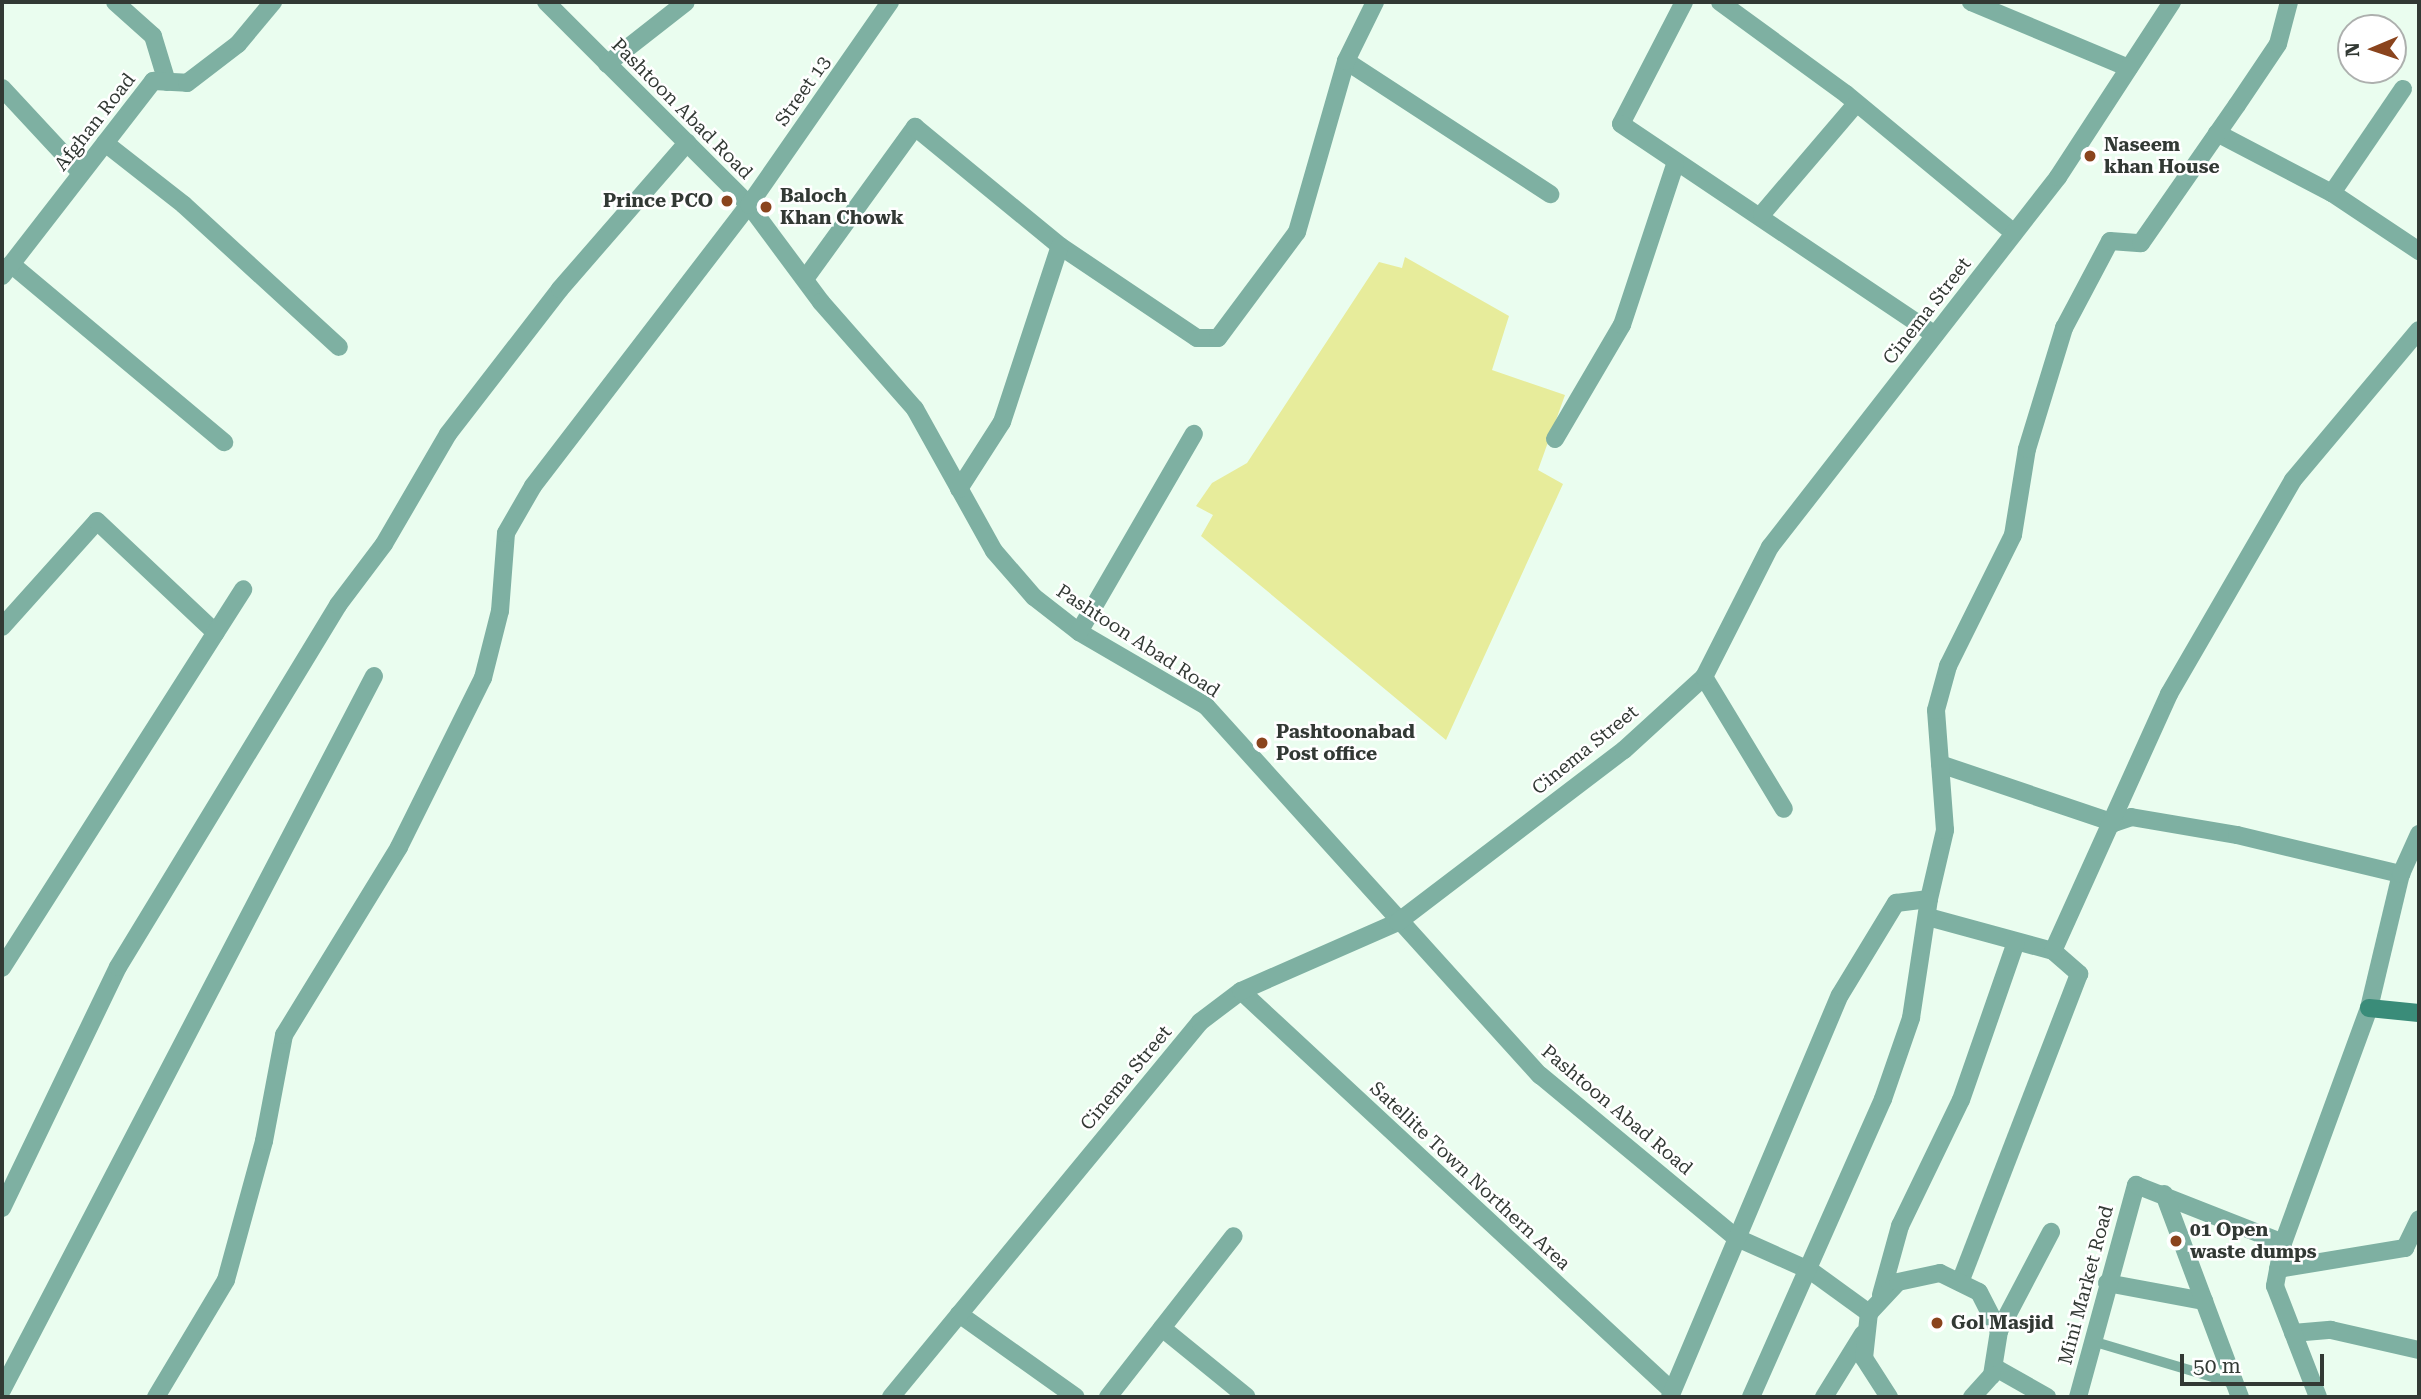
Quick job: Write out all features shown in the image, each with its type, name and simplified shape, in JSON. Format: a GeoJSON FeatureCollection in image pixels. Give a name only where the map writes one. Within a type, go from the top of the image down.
{"type":"FeatureCollection","features":[{"type":"Feature","properties":{"kind":"main road"},"geometry":{"type":"LineString","coordinates":[[2369,1008],[2419,1013]]}},
{"type":"Feature","properties":{"kind":"street"},"geometry":{"type":"LineString","coordinates":[[115,2],[153,36],[167,82]]}},
{"type":"Feature","properties":{"kind":"street","name":"Pashtoon Abad Road"},"geometry":{"type":"LineString","coordinates":[[546,2],[749,205],[805,279],[915,409],[994,551],[1034,597],[1079,632],[1206,706],[1398,922],[1540,1075],[1735,1237],[1811,1270],[1869,1313]]}},
{"type":"Feature","properties":{"kind":"street"},"geometry":{"type":"LineString","coordinates":[[607,64],[686,2]]}},
{"type":"Feature","properties":{"kind":"street","name":"Street 13"},"geometry":{"type":"LineString","coordinates":[[156,1397],[226,1280],[264,1142],[284,1035],[399,847],[484,678],[500,611],[506,533],[533,486],[749,205],[890,2]]}},
{"type":"Feature","properties":{"kind":"street"},"geometry":{"type":"LineString","coordinates":[[805,279],[915,127],[1060,246],[1197,338],[1218,338],[1297,232],[1346,61],[1375,2]]}},
{"type":"Feature","properties":{"kind":"street"},"geometry":{"type":"LineString","coordinates":[[1685,2],[1620,124],[1675,165],[1762,214],[1935,335]]}},
{"type":"Feature","properties":{"kind":"street"},"geometry":{"type":"LineString","coordinates":[[1720,2],[1856,106],[2014,233]]}},
{"type":"Feature","properties":{"kind":"street","name":"Cinema Street"},"geometry":{"type":"LineString","coordinates":[[891,1397],[1200,1022],[1241,991],[1398,922],[1624,750],[1704,677],[1770,547],[2014,233],[2172,2]]}},
{"type":"Feature","properties":{"kind":"street"},"geometry":{"type":"LineString","coordinates":[[1751,1397],[1811,1270],[1911,1018],[1945,830],[1939,699],[1948,666],[2013,535],[2027,449],[2064,328],[2110,240],[2141,243],[2217,133],[2278,44],[2289,2]]}},
{"type":"Feature","properties":{"kind":"street"},"geometry":{"type":"LineString","coordinates":[[1978,3],[2129,68]]}},
{"type":"Feature","properties":{"kind":"street","name":"Afghan Road"},"geometry":{"type":"LineString","coordinates":[[6,270],[153,82],[187,83],[238,44],[264,5]]}},
{"type":"Feature","properties":{"kind":"street"},"geometry":{"type":"LineString","coordinates":[[1346,61],[1550,194]]}},
{"type":"Feature","properties":{"kind":"street"},"geometry":{"type":"LineString","coordinates":[[2,88],[82,173]]}},
{"type":"Feature","properties":{"kind":"street"},"geometry":{"type":"LineString","coordinates":[[2332,193],[2403,89]]}},
{"type":"Feature","properties":{"kind":"street"},"geometry":{"type":"LineString","coordinates":[[1762,214],[1856,106]]}},
{"type":"Feature","properties":{"kind":"street"},"geometry":{"type":"LineString","coordinates":[[2217,133],[2332,193],[2419,251]]}},
{"type":"Feature","properties":{"kind":"street"},"geometry":{"type":"LineString","coordinates":[[105,143],[184,205],[339,347]]}},
{"type":"Feature","properties":{"kind":"street"},"geometry":{"type":"LineString","coordinates":[[2,1208],[118,967],[338,605],[384,544],[448,435],[561,289],[687,143]]}},
{"type":"Feature","properties":{"kind":"street"},"geometry":{"type":"LineString","coordinates":[[1555,439],[1622,325],[1675,165]]}},
{"type":"Feature","properties":{"kind":"street"},"geometry":{"type":"LineString","coordinates":[[958,489],[1002,422],[1060,246]]}},
{"type":"Feature","properties":{"kind":"street"},"geometry":{"type":"LineString","coordinates":[[6,270],[224,442]]}},
{"type":"Feature","properties":{"kind":"street"},"geometry":{"type":"LineString","coordinates":[[2053,951],[2115,822],[2169,694],[2293,480],[2419,330]]}},
{"type":"Feature","properties":{"kind":"street"},"geometry":{"type":"LineString","coordinates":[[1079,632],[1194,435]]}},
{"type":"Feature","properties":{"kind":"street"},"geometry":{"type":"LineString","coordinates":[[2,627],[97,521],[216,633]]}},
{"type":"Feature","properties":{"kind":"street"},"geometry":{"type":"LineString","coordinates":[[2,968],[243,589]]}},
{"type":"Feature","properties":{"kind":"street"},"geometry":{"type":"LineString","coordinates":[[2,1390],[374,676]]}},
{"type":"Feature","properties":{"kind":"street"},"geometry":{"type":"LineString","coordinates":[[1704,677],[1784,809]]}},
{"type":"Feature","properties":{"kind":"street"},"geometry":{"type":"LineString","coordinates":[[1940,764],[2115,822],[2131,817],[2237,835],[2401,874]]}},
{"type":"Feature","properties":{"kind":"street"},"geometry":{"type":"LineString","coordinates":[[2318,1397],[2275,1286],[2278,1269],[2283,1243],[2369,1008],[2401,874],[2419,834]]}},
{"type":"Feature","properties":{"kind":"street"},"geometry":{"type":"LineString","coordinates":[[1671,1394],[1735,1237],[1840,995],[1896,903],[1929,908],[2016,942],[2053,951],[2079,974],[1961,1280]]}},
{"type":"Feature","properties":{"kind":"street"},"geometry":{"type":"LineString","coordinates":[[1824,1397],[1863,1334],[1869,1313],[1881,1295],[1900,1226],[1961,1100],[2016,942]]}},
{"type":"Feature","properties":{"kind":"street","name":"Satellite Town Northern Area"},"geometry":{"type":"LineString","coordinates":[[1241,991],[1671,1394]]}},
{"type":"Feature","properties":{"kind":"street","name":"Mini Market Road"},"geometry":{"type":"LineString","coordinates":[[2078,1397],[2107,1283],[2136,1185],[2164,1194]]}},
{"type":"Feature","properties":{"kind":"street"},"geometry":{"type":"LineString","coordinates":[[2164,1194],[2283,1243]]}},
{"type":"Feature","properties":{"kind":"street"},"geometry":{"type":"LineString","coordinates":[[2164,1194],[2238,1391]]}},
{"type":"Feature","properties":{"kind":"street"},"geometry":{"type":"LineString","coordinates":[[2278,1269],[2405,1248],[2419,1219]]}},
{"type":"Feature","properties":{"kind":"street"},"geometry":{"type":"LineString","coordinates":[[1972,1397],[1994,1367],[1999,1331],[2051,1233]]}},
{"type":"Feature","properties":{"kind":"street"},"geometry":{"type":"LineString","coordinates":[[1108,1397],[1234,1236]]}},
{"type":"Feature","properties":{"kind":"street"},"geometry":{"type":"LineString","coordinates":[[1881,1295],[1918,1274],[1961,1280],[1992,1310],[1999,1331]]}},
{"type":"Feature","properties":{"kind":"street"},"geometry":{"type":"LineString","coordinates":[[2107,1283],[2204,1301]]}},
{"type":"Feature","properties":{"kind":"street"},"geometry":{"type":"LineString","coordinates":[[959,1314],[1076,1397]]}},
{"type":"Feature","properties":{"kind":"street"},"geometry":{"type":"LineString","coordinates":[[1162,1328],[1247,1397]]}},
{"type":"Feature","properties":{"kind":"street"},"geometry":{"type":"LineString","coordinates":[[2293,1333],[2331,1330],[2419,1350]]}},
{"type":"Feature","properties":{"kind":"street"},"geometry":{"type":"LineString","coordinates":[[1863,1334],[1864,1358],[1889,1397]]}},
{"type":"Feature","properties":{"kind":"street"},"geometry":{"type":"LineString","coordinates":[[1994,1367],[2047,1397]]}},
{"type":"Feature","properties":{"kind":"lane"},"geometry":{"type":"LineString","coordinates":[[2092,1341],[2238,1391]]}},
{"type":"Feature","properties":{"kind":"green space"},"geometry":{"type":"Polygon","coordinates":[[[1405,257],[1509,316],[1492,370],[1565,395],[1538,470],[1563,484],[1446,740],[1201,536],[1213,515],[1196,506],[1212,483],[1247,463],[1379,262],[1402,268],[1405,257]]]}},
{"type":"Feature","properties":{"kind":"place","name":"Naseem khan House"},"geometry":{"type":"Point","coordinates":[2090,156]}},
{"type":"Feature","properties":{"kind":"place","name":"Prince PCO"},"geometry":{"type":"Point","coordinates":[727,201]}},
{"type":"Feature","properties":{"kind":"place","name":"Baloch Khan Chowk"},"geometry":{"type":"Point","coordinates":[766,207]}},
{"type":"Feature","properties":{"kind":"place","name":"Pashtoonabad Post office"},"geometry":{"type":"Point","coordinates":[1262,743]}},
{"type":"Feature","properties":{"kind":"place","name":"01 Open waste dumps"},"geometry":{"type":"Point","coordinates":[2176,1241]}},
{"type":"Feature","properties":{"kind":"place","name":"Gol Masjid"},"geometry":{"type":"Point","coordinates":[1937,1323]}}]}
